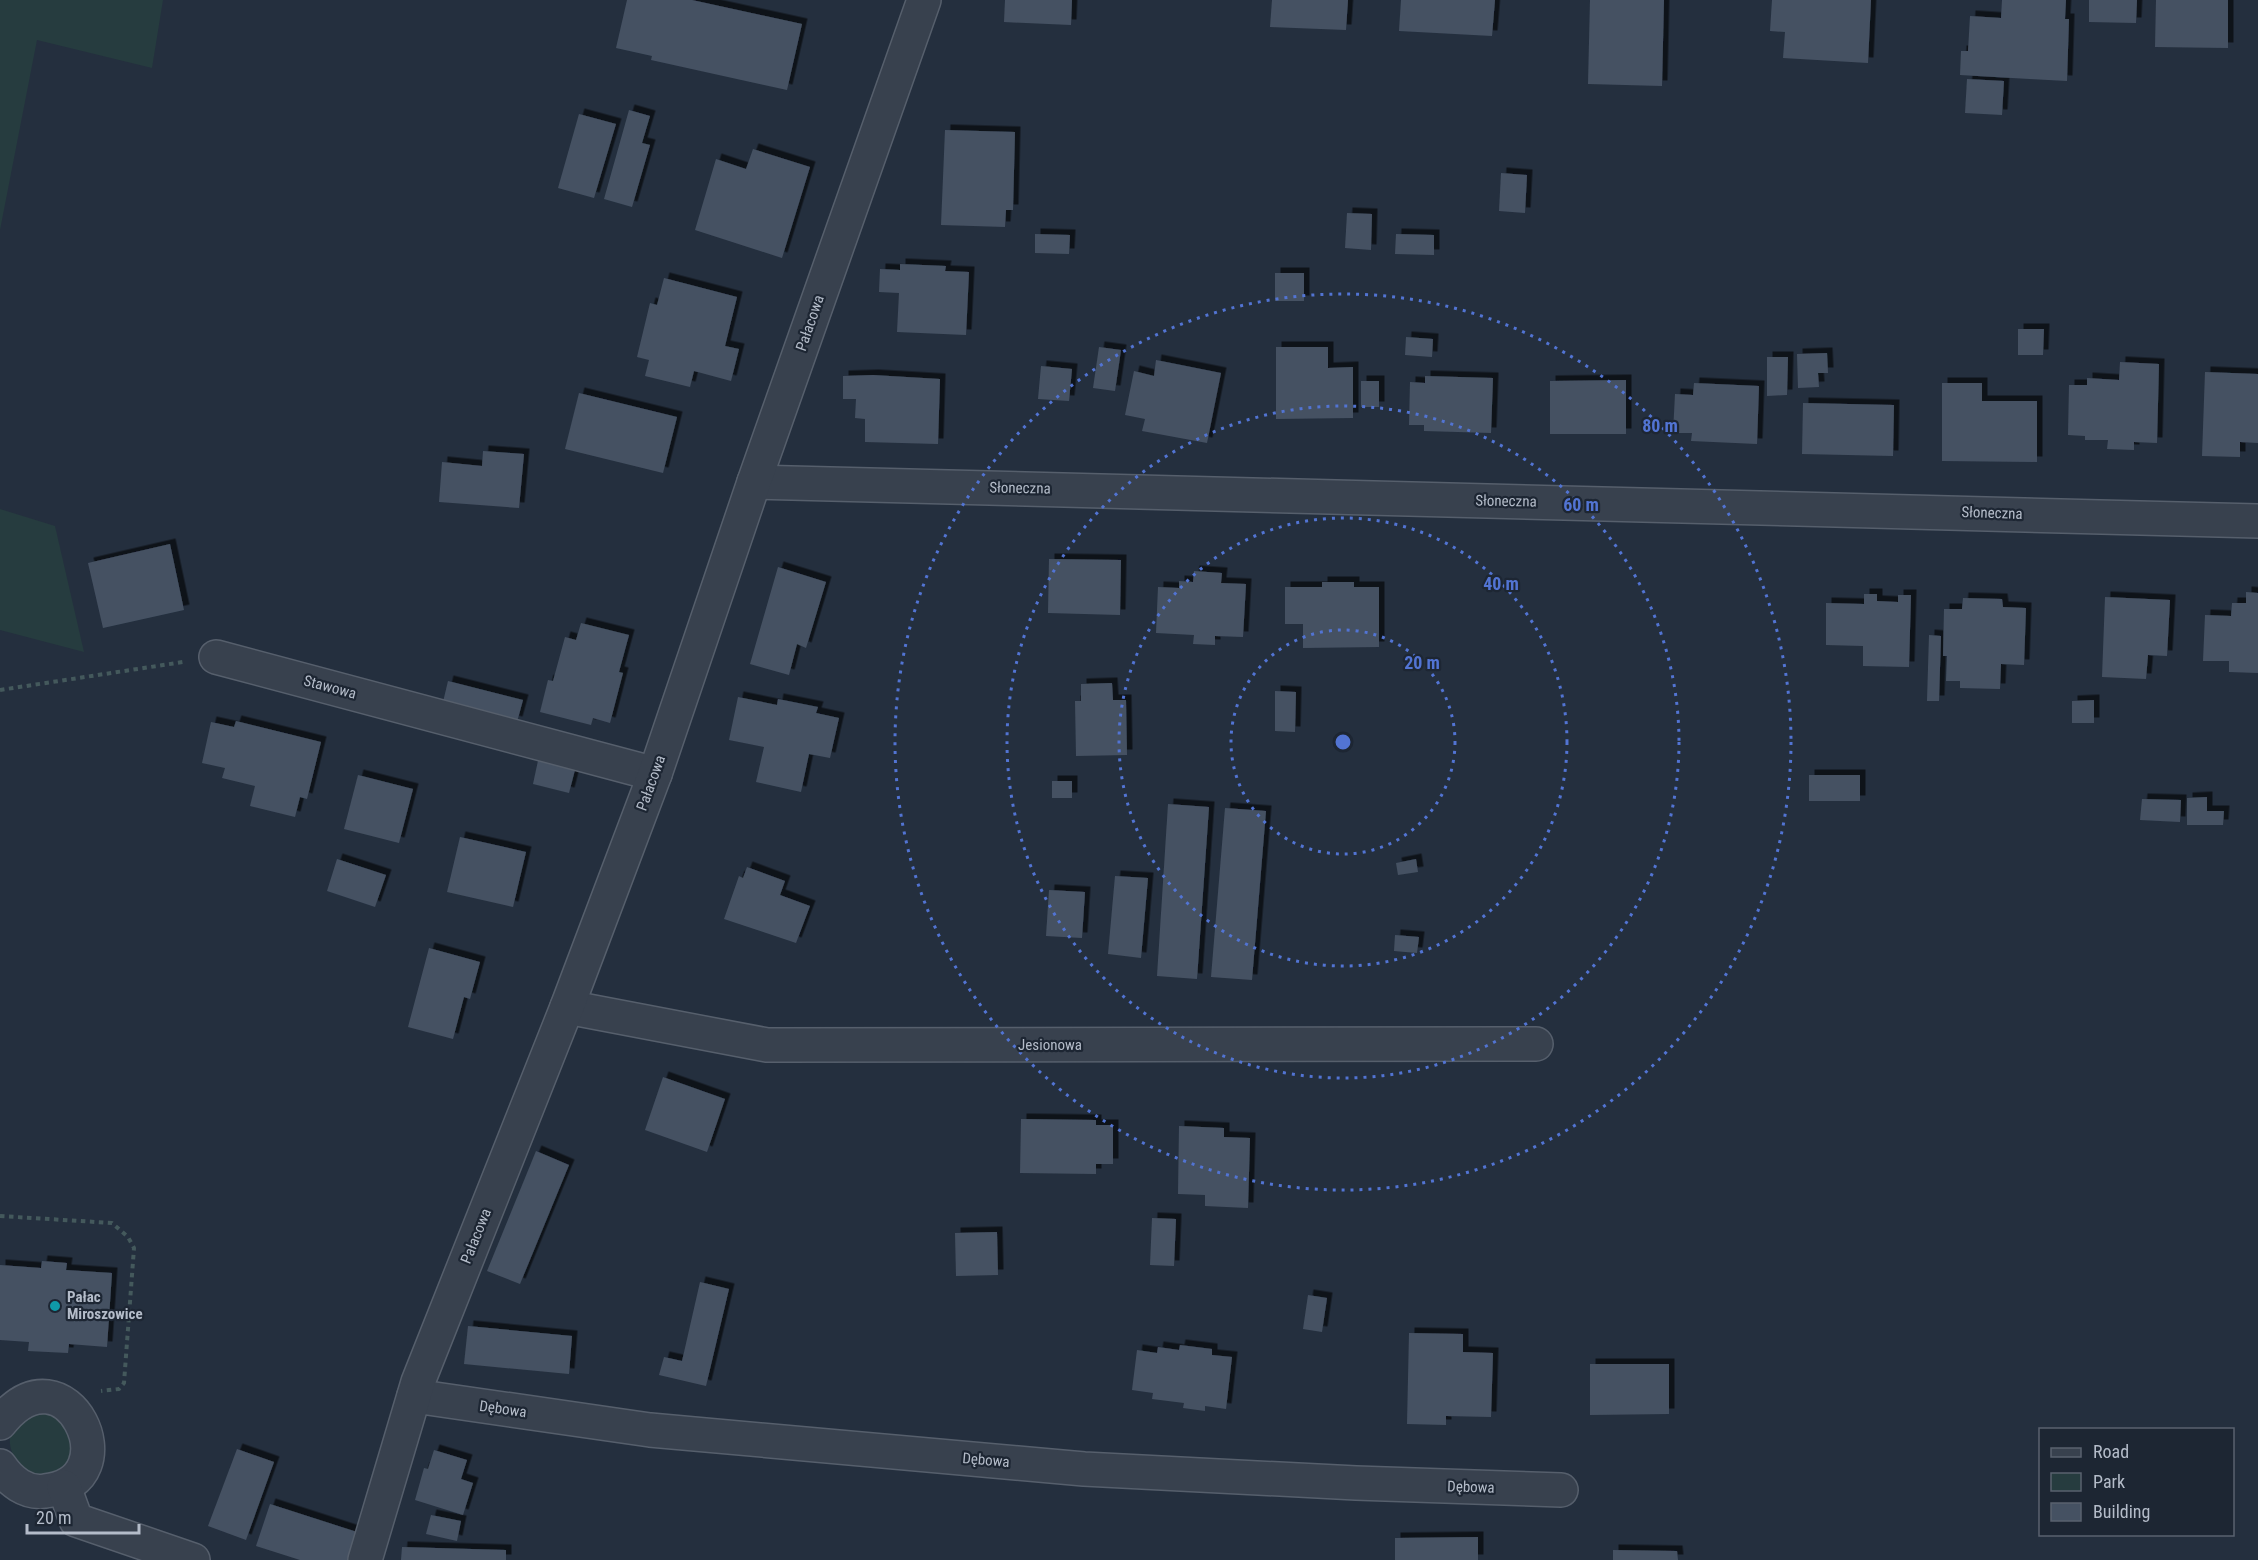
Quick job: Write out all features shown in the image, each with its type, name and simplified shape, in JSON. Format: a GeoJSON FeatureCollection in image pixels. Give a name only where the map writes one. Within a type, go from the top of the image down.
{"type":"FeatureCollection","features":[{"type":"Feature","properties":{"kind":"street","name":"Pałacowa"},"geometry":{"type":"LineString","coordinates":[[365,1560],[414,1396],[567,1007],[655,774],[754,482],[924,0]]}},
{"type":"Feature","properties":{"kind":"street","name":"Słoneczna"},"geometry":{"type":"LineString","coordinates":[[754,482],[2258,520]]}},
{"type":"Feature","properties":{"kind":"street","name":"Stawowa"},"geometry":{"type":"LineString","coordinates":[[216,657],[655,774]]}},
{"type":"Feature","properties":{"kind":"street","name":"Jesionowa"},"geometry":{"type":"LineString","coordinates":[[567,1007],[766,1045],[1536,1044]]}},
{"type":"Feature","properties":{"kind":"street","name":"Dębowa"},"geometry":{"type":"LineString","coordinates":[[414,1396],[650,1431],[1084,1469],[1561,1490]]}},
{"type":"Feature","properties":{"kind":"street"},"geometry":{"type":"LineString","coordinates":[[0,1423],[12,1408],[29,1399],[49,1398],[67,1405],[81,1419],[88,1437],[87,1456],[78,1474],[64,1487],[44,1492],[26,1489],[8,1478],[0,1466]]}},
{"type":"Feature","properties":{"kind":"street"},"geometry":{"type":"LineString","coordinates":[[64,1487],[76,1520],[193,1560]]}},
{"type":"Feature","properties":{"kind":"path"},"geometry":{"type":"LineString","coordinates":[[0,690],[216,657]]}},
{"type":"Feature","properties":{"kind":"path"},"geometry":{"type":"LineString","coordinates":[[0,1216],[112,1222],[128,1237],[134,1248],[124,1383],[119,1389],[96,1390]]}},
{"type":"Feature","properties":{"kind":"green space"},"geometry":{"type":"Polygon","coordinates":[[[0,0],[163,0],[152,68],[37,40],[0,230],[0,0]]]}},
{"type":"Feature","properties":{"kind":"green space"},"geometry":{"type":"Polygon","coordinates":[[[0,509],[55,526],[84,652],[0,630],[0,509]]]}},
{"type":"Feature","properties":{"kind":"green space"},"geometry":{"type":"Polygon","coordinates":[[[47,1411],[70,1427],[74,1454],[56,1475],[29,1476],[18,1463],[11,1449],[11,1434],[23,1417],[47,1411]]]}},
{"type":"Feature","properties":{"kind":"building"},"geometry":{"type":"Polygon","coordinates":[[[627,0],[692,0],[802,24],[787,90],[651,60],[652,56],[616,48],[627,0]]]}},
{"type":"Feature","properties":{"kind":"building"},"geometry":{"type":"Polygon","coordinates":[[[1005,0],[1072,0],[1071,25],[1004,22],[1005,0]]]}},
{"type":"Feature","properties":{"kind":"building"},"geometry":{"type":"Polygon","coordinates":[[[1272,0],[1348,0],[1346,30],[1270,27],[1272,0]]]}},
{"type":"Feature","properties":{"kind":"building"},"geometry":{"type":"Polygon","coordinates":[[[1401,0],[1495,0],[1492,36],[1399,31],[1401,0]]]}},
{"type":"Feature","properties":{"kind":"building"},"geometry":{"type":"Polygon","coordinates":[[[1590,0],[1664,0],[1662,86],[1588,84],[1590,0]]]}},
{"type":"Feature","properties":{"kind":"building"},"geometry":{"type":"Polygon","coordinates":[[[1772,0],[1871,0],[1868,63],[1783,58],[1785,32],[1770,31],[1772,0]]]}},
{"type":"Feature","properties":{"kind":"building"},"geometry":{"type":"Polygon","coordinates":[[[2002,0],[2066,0],[2065,19],[2069,19],[2067,81],[1960,75],[1961,51],[1968,51],[1970,16],[2001,18],[2002,0]]]}},
{"type":"Feature","properties":{"kind":"building"},"geometry":{"type":"Polygon","coordinates":[[[2089,0],[2137,0],[2136,23],[2089,22],[2089,0]]]}},
{"type":"Feature","properties":{"kind":"building"},"geometry":{"type":"Polygon","coordinates":[[[2156,0],[2228,0],[2228,48],[2155,47],[2156,0]]]}},
{"type":"Feature","properties":{"kind":"building"},"geometry":{"type":"Polygon","coordinates":[[[1967,79],[2004,81],[2002,115],[1965,113],[1967,79]]]}},
{"type":"Feature","properties":{"kind":"building"},"geometry":{"type":"Polygon","coordinates":[[[629,110],[650,116],[642,143],[650,145],[632,207],[604,199],[629,110]]]}},
{"type":"Feature","properties":{"kind":"building"},"geometry":{"type":"Polygon","coordinates":[[[579,114],[616,124],[594,198],[558,188],[579,114]]]}},
{"type":"Feature","properties":{"kind":"building"},"geometry":{"type":"Polygon","coordinates":[[[945,130],[1015,132],[1013,210],[1006,210],[1005,227],[941,225],[945,130]]]}},
{"type":"Feature","properties":{"kind":"building"},"geometry":{"type":"Polygon","coordinates":[[[753,149],[810,167],[782,258],[695,230],[716,159],[746,169],[753,149]]]}},
{"type":"Feature","properties":{"kind":"building"},"geometry":{"type":"Polygon","coordinates":[[[1501,173],[1527,175],[1525,213],[1499,211],[1501,173]]]}},
{"type":"Feature","properties":{"kind":"building"},"geometry":{"type":"Polygon","coordinates":[[[1347,213],[1372,214],[1371,250],[1345,248],[1347,213]]]}},
{"type":"Feature","properties":{"kind":"building"},"geometry":{"type":"Polygon","coordinates":[[[1035,234],[1070,235],[1069,254],[1035,253],[1035,234]]]}},
{"type":"Feature","properties":{"kind":"building"},"geometry":{"type":"Polygon","coordinates":[[[1396,234],[1434,235],[1434,255],[1395,254],[1396,234]]]}},
{"type":"Feature","properties":{"kind":"building"},"geometry":{"type":"Polygon","coordinates":[[[900,264],[946,266],[945,271],[969,272],[966,335],[897,332],[899,293],[879,292],[880,269],[900,270],[900,264]]]}},
{"type":"Feature","properties":{"kind":"building"},"geometry":{"type":"Polygon","coordinates":[[[1275,273],[1304,273],[1304,301],[1275,301],[1275,273]]]}},
{"type":"Feature","properties":{"kind":"building"},"geometry":{"type":"Polygon","coordinates":[[[664,278],[737,297],[725,346],[739,349],[731,381],[694,371],[690,387],[645,376],[649,360],[637,357],[650,303],[657,305],[664,278]]]}},
{"type":"Feature","properties":{"kind":"building"},"geometry":{"type":"Polygon","coordinates":[[[2018,329],[2044,329],[2043,355],[2018,355],[2018,329]]]}},
{"type":"Feature","properties":{"kind":"building"},"geometry":{"type":"Polygon","coordinates":[[[1406,337],[1433,339],[1432,357],[1405,355],[1406,337]]]}},
{"type":"Feature","properties":{"kind":"building"},"geometry":{"type":"Polygon","coordinates":[[[1099,347],[1121,350],[1115,391],[1093,388],[1099,347]]]}},
{"type":"Feature","properties":{"kind":"building"},"geometry":{"type":"Polygon","coordinates":[[[1276,347],[1328,347],[1328,368],[1353,367],[1353,418],[1276,419],[1276,347]]]}},
{"type":"Feature","properties":{"kind":"building"},"geometry":{"type":"Polygon","coordinates":[[[1827,353],[1828,373],[1818,373],[1819,387],[1798,388],[1797,354],[1827,353]]]}},
{"type":"Feature","properties":{"kind":"building"},"geometry":{"type":"Polygon","coordinates":[[[1767,357],[1788,357],[1787,395],[1767,396],[1767,357]]]}},
{"type":"Feature","properties":{"kind":"building"},"geometry":{"type":"Polygon","coordinates":[[[1156,360],[1221,373],[1207,443],[1142,431],[1145,419],[1125,415],[1134,371],[1154,376],[1156,360]]]}},
{"type":"Feature","properties":{"kind":"building"},"geometry":{"type":"Polygon","coordinates":[[[2120,362],[2159,364],[2157,443],[2134,442],[2134,450],[2107,449],[2108,440],[2085,440],[2085,436],[2068,435],[2069,385],[2087,385],[2087,378],[2119,380],[2120,362]]]}},
{"type":"Feature","properties":{"kind":"building"},"geometry":{"type":"Polygon","coordinates":[[[1041,366],[1072,369],[1069,401],[1038,399],[1041,366]]]}},
{"type":"Feature","properties":{"kind":"building"},"geometry":{"type":"Polygon","coordinates":[[[2205,372],[2258,374],[2258,443],[2240,442],[2240,457],[2202,456],[2205,372]]]}},
{"type":"Feature","properties":{"kind":"building"},"geometry":{"type":"Polygon","coordinates":[[[873,375],[940,379],[938,444],[865,442],[865,419],[855,418],[856,399],[843,399],[843,376],[873,375]]]}},
{"type":"Feature","properties":{"kind":"building"},"geometry":{"type":"Polygon","coordinates":[[[1425,376],[1493,378],[1491,433],[1424,431],[1424,425],[1409,425],[1410,382],[1425,383],[1425,376]]]}},
{"type":"Feature","properties":{"kind":"building"},"geometry":{"type":"Polygon","coordinates":[[[1626,380],[1626,434],[1550,434],[1550,381],[1626,380]]]}},
{"type":"Feature","properties":{"kind":"building"},"geometry":{"type":"Polygon","coordinates":[[[1361,381],[1379,381],[1379,407],[1361,407],[1361,381]]]}},
{"type":"Feature","properties":{"kind":"building"},"geometry":{"type":"Polygon","coordinates":[[[1694,383],[1759,386],[1757,444],[1691,441],[1692,433],[1673,433],[1675,394],[1693,395],[1694,383]]]}},
{"type":"Feature","properties":{"kind":"building"},"geometry":{"type":"Polygon","coordinates":[[[1942,383],[1982,383],[1982,401],[2037,401],[2037,462],[1942,461],[1942,383]]]}},
{"type":"Feature","properties":{"kind":"building"},"geometry":{"type":"Polygon","coordinates":[[[579,393],[677,417],[663,473],[565,449],[579,393]]]}},
{"type":"Feature","properties":{"kind":"building"},"geometry":{"type":"Polygon","coordinates":[[[1803,403],[1894,405],[1893,456],[1802,454],[1803,403]]]}},
{"type":"Feature","properties":{"kind":"building"},"geometry":{"type":"Polygon","coordinates":[[[483,451],[524,454],[519,508],[439,502],[442,462],[482,466],[483,451]]]}},
{"type":"Feature","properties":{"kind":"building"},"geometry":{"type":"Polygon","coordinates":[[[170,544],[184,610],[103,628],[88,563],[170,544]]]}},
{"type":"Feature","properties":{"kind":"building"},"geometry":{"type":"Polygon","coordinates":[[[1049,559],[1121,560],[1120,615],[1048,613],[1049,559]]]}},
{"type":"Feature","properties":{"kind":"building"},"geometry":{"type":"Polygon","coordinates":[[[778,567],[826,582],[806,648],[797,644],[789,675],[750,664],[778,567]]]}},
{"type":"Feature","properties":{"kind":"building"},"geometry":{"type":"Polygon","coordinates":[[[1194,571],[1222,573],[1221,583],[1246,584],[1243,637],[1215,636],[1215,645],[1193,644],[1194,635],[1156,633],[1158,587],[1179,588],[1179,581],[1193,582],[1194,571]]]}},
{"type":"Feature","properties":{"kind":"building"},"geometry":{"type":"Polygon","coordinates":[[[1322,582],[1354,582],[1354,587],[1379,587],[1379,647],[1303,648],[1303,624],[1285,624],[1285,587],[1322,587],[1322,582]]]}},
{"type":"Feature","properties":{"kind":"building"},"geometry":{"type":"Polygon","coordinates":[[[2246,592],[2258,593],[2258,673],[2229,672],[2229,661],[2203,661],[2205,615],[2231,616],[2232,603],[2246,603],[2246,592]]]}},
{"type":"Feature","properties":{"kind":"building"},"geometry":{"type":"Polygon","coordinates":[[[1864,594],[1877,594],[1877,601],[1898,602],[1898,595],[1911,595],[1909,667],[1863,666],[1863,646],[1826,645],[1826,603],[1864,604],[1864,594]]]}},
{"type":"Feature","properties":{"kind":"building"},"geometry":{"type":"Polygon","coordinates":[[[2105,597],[2170,600],[2167,656],[2148,655],[2146,679],[2102,677],[2105,597]]]}},
{"type":"Feature","properties":{"kind":"building"},"geometry":{"type":"Polygon","coordinates":[[[1963,598],[2002,599],[2003,607],[2026,608],[2024,665],[2001,664],[2000,689],[1960,688],[1960,681],[1946,681],[1947,656],[1943,656],[1944,609],[1962,609],[1963,598]]]}},
{"type":"Feature","properties":{"kind":"building"},"geometry":{"type":"Polygon","coordinates":[[[581,623],[629,635],[619,672],[623,673],[610,723],[593,718],[591,725],[540,712],[548,680],[553,681],[565,637],[576,640],[581,623]]]}},
{"type":"Feature","properties":{"kind":"building"},"geometry":{"type":"Polygon","coordinates":[[[1929,635],[1941,636],[1939,701],[1927,701],[1929,635]]]}},
{"type":"Feature","properties":{"kind":"building"},"geometry":{"type":"Polygon","coordinates":[[[448,681],[523,700],[517,722],[443,702],[448,681]]]}},
{"type":"Feature","properties":{"kind":"building"},"geometry":{"type":"Polygon","coordinates":[[[1112,683],[1113,700],[1126,700],[1127,755],[1076,756],[1075,701],[1081,701],[1081,684],[1112,683]]]}},
{"type":"Feature","properties":{"kind":"building"},"geometry":{"type":"Polygon","coordinates":[[[1275,691],[1296,692],[1295,732],[1275,731],[1275,691]]]}},
{"type":"Feature","properties":{"kind":"building"},"geometry":{"type":"Polygon","coordinates":[[[738,697],[777,705],[778,699],[818,707],[816,713],[839,718],[830,758],[809,754],[801,792],[756,782],[764,747],[729,740],[738,697]]]}},
{"type":"Feature","properties":{"kind":"building"},"geometry":{"type":"Polygon","coordinates":[[[2094,700],[2094,723],[2072,723],[2072,701],[2094,700]]]}},
{"type":"Feature","properties":{"kind":"building"},"geometry":{"type":"Polygon","coordinates":[[[236,721],[321,742],[307,799],[300,797],[295,817],[250,806],[255,786],[222,778],[225,768],[202,763],[211,722],[234,727],[236,721]]]}},
{"type":"Feature","properties":{"kind":"building"},"geometry":{"type":"Polygon","coordinates":[[[539,756],[576,766],[569,793],[533,784],[539,756]]]}},
{"type":"Feature","properties":{"kind":"building"},"geometry":{"type":"Polygon","coordinates":[[[358,775],[413,789],[399,843],[344,829],[358,775]]]}},
{"type":"Feature","properties":{"kind":"building"},"geometry":{"type":"Polygon","coordinates":[[[1809,775],[1860,775],[1860,801],[1809,801],[1809,775]]]}},
{"type":"Feature","properties":{"kind":"building"},"geometry":{"type":"Polygon","coordinates":[[[1052,781],[1072,781],[1072,798],[1052,798],[1052,781]]]}},
{"type":"Feature","properties":{"kind":"building"},"geometry":{"type":"Polygon","coordinates":[[[2207,797],[2207,811],[2224,811],[2223,825],[2187,825],[2187,798],[2207,797]]]}},
{"type":"Feature","properties":{"kind":"building"},"geometry":{"type":"Polygon","coordinates":[[[2142,799],[2181,800],[2180,822],[2140,820],[2142,799]]]}},
{"type":"Feature","properties":{"kind":"building"},"geometry":{"type":"Polygon","coordinates":[[[1168,804],[1209,807],[1197,979],[1157,976],[1168,804]]]}},
{"type":"Feature","properties":{"kind":"building"},"geometry":{"type":"Polygon","coordinates":[[[1225,808],[1266,811],[1252,980],[1211,977],[1225,808]]]}},
{"type":"Feature","properties":{"kind":"building"},"geometry":{"type":"Polygon","coordinates":[[[460,837],[526,852],[513,907],[447,892],[460,837]]]}},
{"type":"Feature","properties":{"kind":"building"},"geometry":{"type":"Polygon","coordinates":[[[337,859],[386,875],[375,907],[327,891],[337,859]]]}},
{"type":"Feature","properties":{"kind":"building"},"geometry":{"type":"Polygon","coordinates":[[[1416,859],[1418,872],[1398,875],[1396,863],[1416,859]]]}},
{"type":"Feature","properties":{"kind":"building"},"geometry":{"type":"Polygon","coordinates":[[[747,867],[785,881],[780,895],[810,906],[796,943],[724,919],[739,876],[743,878],[747,867]]]}},
{"type":"Feature","properties":{"kind":"building"},"geometry":{"type":"Polygon","coordinates":[[[1115,876],[1148,878],[1141,958],[1108,954],[1115,876]]]}},
{"type":"Feature","properties":{"kind":"building"},"geometry":{"type":"Polygon","coordinates":[[[1049,890],[1085,892],[1082,938],[1046,936],[1049,890]]]}},
{"type":"Feature","properties":{"kind":"building"},"geometry":{"type":"Polygon","coordinates":[[[1395,935],[1419,937],[1417,953],[1394,951],[1395,935]]]}},
{"type":"Feature","properties":{"kind":"building"},"geometry":{"type":"Polygon","coordinates":[[[429,948],[480,962],[470,999],[464,997],[453,1039],[408,1027],[429,948]]]}},
{"type":"Feature","properties":{"kind":"building"},"geometry":{"type":"Polygon","coordinates":[[[663,1077],[725,1099],[707,1152],[645,1130],[663,1077]]]}},
{"type":"Feature","properties":{"kind":"building"},"geometry":{"type":"Polygon","coordinates":[[[1021,1119],[1096,1120],[1096,1125],[1113,1125],[1113,1164],[1096,1164],[1096,1174],[1020,1173],[1021,1119]]]}},
{"type":"Feature","properties":{"kind":"building"},"geometry":{"type":"Polygon","coordinates":[[[1179,1126],[1224,1128],[1224,1137],[1250,1138],[1248,1208],[1205,1206],[1205,1195],[1178,1194],[1179,1126]]]}},
{"type":"Feature","properties":{"kind":"building"},"geometry":{"type":"Polygon","coordinates":[[[536,1151],[569,1165],[520,1284],[487,1271],[536,1151]]]}},
{"type":"Feature","properties":{"kind":"building"},"geometry":{"type":"Polygon","coordinates":[[[1152,1218],[1176,1219],[1174,1266],[1150,1265],[1152,1218]]]}},
{"type":"Feature","properties":{"kind":"building"},"geometry":{"type":"Polygon","coordinates":[[[997,1232],[998,1275],[956,1276],[955,1233],[997,1232]]]}},
{"type":"Feature","properties":{"kind":"building","name":"Pałac Miroszowice"},"geometry":{"type":"Polygon","coordinates":[[[42,1261],[67,1263],[66,1270],[112,1273],[107,1347],[69,1344],[68,1353],[28,1351],[29,1342],[0,1340],[0,1265],[41,1268],[42,1261]]]}},
{"type":"Feature","properties":{"kind":"building"},"geometry":{"type":"Polygon","coordinates":[[[700,1282],[729,1289],[706,1386],[659,1375],[664,1357],[682,1361],[700,1282]]]}},
{"type":"Feature","properties":{"kind":"building"},"geometry":{"type":"Polygon","coordinates":[[[1308,1295],[1327,1298],[1322,1332],[1303,1329],[1308,1295]]]}},
{"type":"Feature","properties":{"kind":"building"},"geometry":{"type":"Polygon","coordinates":[[[468,1326],[572,1336],[569,1374],[464,1364],[468,1326]]]}},
{"type":"Feature","properties":{"kind":"building"},"geometry":{"type":"Polygon","coordinates":[[[1409,1333],[1463,1334],[1463,1352],[1493,1353],[1491,1417],[1446,1416],[1446,1425],[1407,1424],[1409,1333]]]}},
{"type":"Feature","properties":{"kind":"building"},"geometry":{"type":"Polygon","coordinates":[[[1180,1345],[1212,1349],[1212,1355],[1232,1357],[1226,1409],[1205,1406],[1205,1411],[1183,1408],[1184,1403],[1152,1399],[1153,1393],[1132,1390],[1137,1350],[1157,1353],[1158,1347],[1179,1350],[1180,1345]]]}},
{"type":"Feature","properties":{"kind":"building"},"geometry":{"type":"Polygon","coordinates":[[[1590,1364],[1669,1364],[1669,1414],[1590,1415],[1590,1364]]]}},
{"type":"Feature","properties":{"kind":"building"},"geometry":{"type":"Polygon","coordinates":[[[237,1449],[274,1462],[246,1540],[208,1526],[237,1449]]]}},
{"type":"Feature","properties":{"kind":"building"},"geometry":{"type":"Polygon","coordinates":[[[434,1450],[467,1460],[461,1479],[473,1483],[463,1515],[415,1500],[424,1468],[428,1469],[434,1450]]]}},
{"type":"Feature","properties":{"kind":"building"},"geometry":{"type":"Polygon","coordinates":[[[270,1504],[357,1532],[348,1560],[300,1560],[256,1546],[270,1504]]]}},
{"type":"Feature","properties":{"kind":"building"},"geometry":{"type":"Polygon","coordinates":[[[431,1515],[461,1521],[457,1541],[426,1534],[431,1515]]]}},
{"type":"Feature","properties":{"kind":"building"},"geometry":{"type":"Polygon","coordinates":[[[1478,1537],[1478,1560],[1395,1560],[1395,1538],[1478,1537]]]}},
{"type":"Feature","properties":{"kind":"building"},"geometry":{"type":"Polygon","coordinates":[[[402,1547],[506,1550],[506,1560],[401,1560],[402,1547]]]}},
{"type":"Feature","properties":{"kind":"building"},"geometry":{"type":"Polygon","coordinates":[[[1613,1550],[1677,1551],[1678,1560],[1613,1560],[1613,1550]]]}},
{"type":"Feature","properties":{"kind":"place","name":"Pałac Miroszowice"},"geometry":{"type":"Point","coordinates":[55,1306]}}]}
